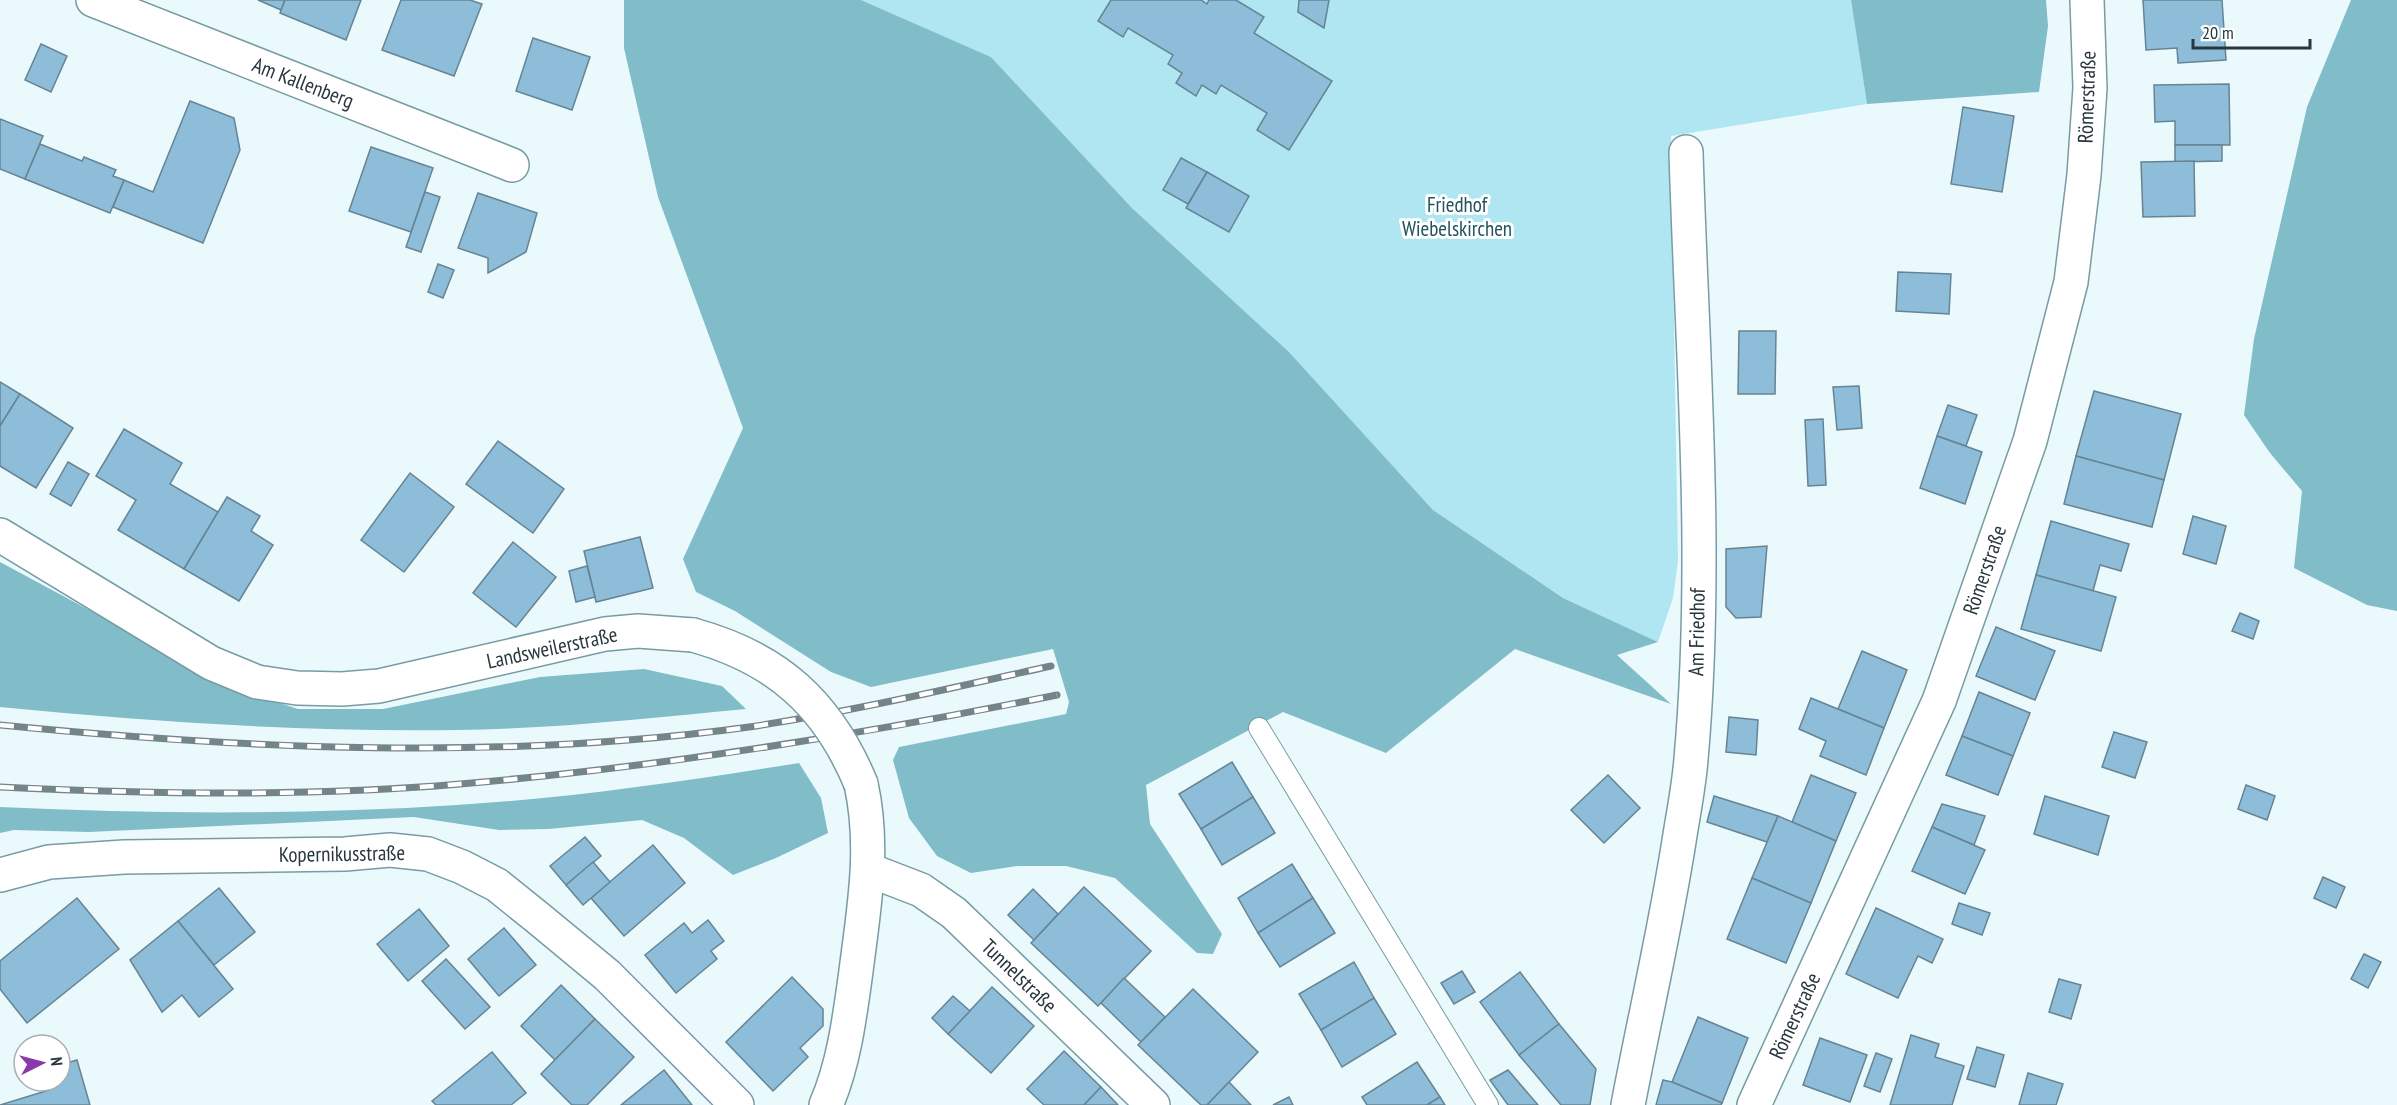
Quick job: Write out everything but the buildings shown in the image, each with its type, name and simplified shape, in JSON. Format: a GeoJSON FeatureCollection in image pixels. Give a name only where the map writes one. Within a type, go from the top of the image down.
{"type":"FeatureCollection","features":[{"type":"Feature","properties":{"kind":"street","name":"Am Kallenberg"},"geometry":{"type":"LineString","coordinates":[[93,0],[512,165]]}},
{"type":"Feature","properties":{"kind":"street","name":"Römerstraße"},"geometry":{"type":"LineString","coordinates":[[1759,1104],[1939,701],[2030,441],[2071,282],[2084,175],[2090,88],[2087,0]]}},
{"type":"Feature","properties":{"kind":"street","name":"Am Friedhof"},"geometry":{"type":"LineString","coordinates":[[1628,1105],[1669,906],[1691,762],[1695,699],[1699,633],[1697,490],[1686,152]]}},
{"type":"Feature","properties":{"kind":"street","name":"Landsweilerstraße"},"geometry":{"type":"LineString","coordinates":[[0,535],[211,663],[257,682],[297,688],[342,689],[379,686],[605,634],[638,631],[693,635],[727,645],[758,659],[816,705],[849,754],[861,784],[867,812],[869,870],[850,1012],[833,1090],[826,1105]]}},
{"type":"Feature","properties":{"kind":"street","name":"Kopernikusstraße"},"geometry":{"type":"LineString","coordinates":[[0,875],[49,862],[124,857],[345,854],[390,850],[428,854],[462,867],[497,885],[538,918],[607,975],[736,1105]]}},
{"type":"Feature","properties":{"kind":"street","name":"Tunnelstraße"},"geometry":{"type":"LineString","coordinates":[[869,870],[921,890],[954,914],[1153,1105]]}},
{"type":"Feature","properties":{"kind":"lane"},"geometry":{"type":"LineString","coordinates":[[1259,728],[1488,1105]]}},
{"type":"Feature","properties":{"kind":"green space","name":"Friedhof Wiebelskirchen"},"geometry":{"type":"Polygon","coordinates":[[[861,0],[1851,0],[1867,104],[1671,136],[1678,561],[1673,598],[1658,642],[1563,598],[1433,510],[1289,352],[1132,208],[991,57],[861,0]]]}},
{"type":"Feature","properties":{"kind":"shaded area"},"geometry":{"type":"Polygon","coordinates":[[[624,0],[861,0],[991,57],[1132,208],[1289,352],[1433,510],[1563,598],[1658,642],[1617,655],[1671,704],[1515,649],[1386,753],[1283,712],[1146,785],[1150,824],[1222,934],[1213,954],[1197,953],[1115,878],[1066,866],[1017,866],[971,873],[937,856],[909,818],[893,760],[899,747],[1066,714],[1069,702],[1053,649],[871,687],[831,672],[735,611],[696,592],[683,559],[743,428],[658,197],[624,48],[624,0]]]}},
{"type":"Feature","properties":{"kind":"shaded area"},"geometry":{"type":"Polygon","coordinates":[[[1851,0],[2046,0],[2048,26],[2039,92],[1867,104],[1851,0]]]}},
{"type":"Feature","properties":{"kind":"shaded area"},"geometry":{"type":"Polygon","coordinates":[[[2351,0],[2397,0],[2397,611],[2367,605],[2294,568],[2302,491],[2270,453],[2244,415],[2254,339],[2307,107],[2351,0]]]}},
{"type":"Feature","properties":{"kind":"shaded area"},"geometry":{"type":"Polygon","coordinates":[[[0,562],[234,688],[298,709],[383,709],[540,677],[644,669],[722,686],[746,709],[529,728],[400,730],[228,725],[0,707],[0,562]]]}},
{"type":"Feature","properties":{"kind":"shaded area"},"geometry":{"type":"Polygon","coordinates":[[[799,763],[821,798],[828,833],[776,858],[733,875],[684,838],[642,820],[549,829],[499,830],[414,817],[89,832],[14,830],[0,833],[0,807],[228,812],[400,808],[500,802],[586,793],[799,763]]]}},
{"type":"Feature","properties":{"kind":"railway"},"geometry":{"type":"LineString","coordinates":[[0,725],[280,745],[469,748],[562,744],[656,738],[787,721],[1051,666]]}},
{"type":"Feature","properties":{"kind":"railway"},"geometry":{"type":"LineString","coordinates":[[0,787],[287,793],[460,784],[610,769],[760,748],[1057,695]]}}]}
